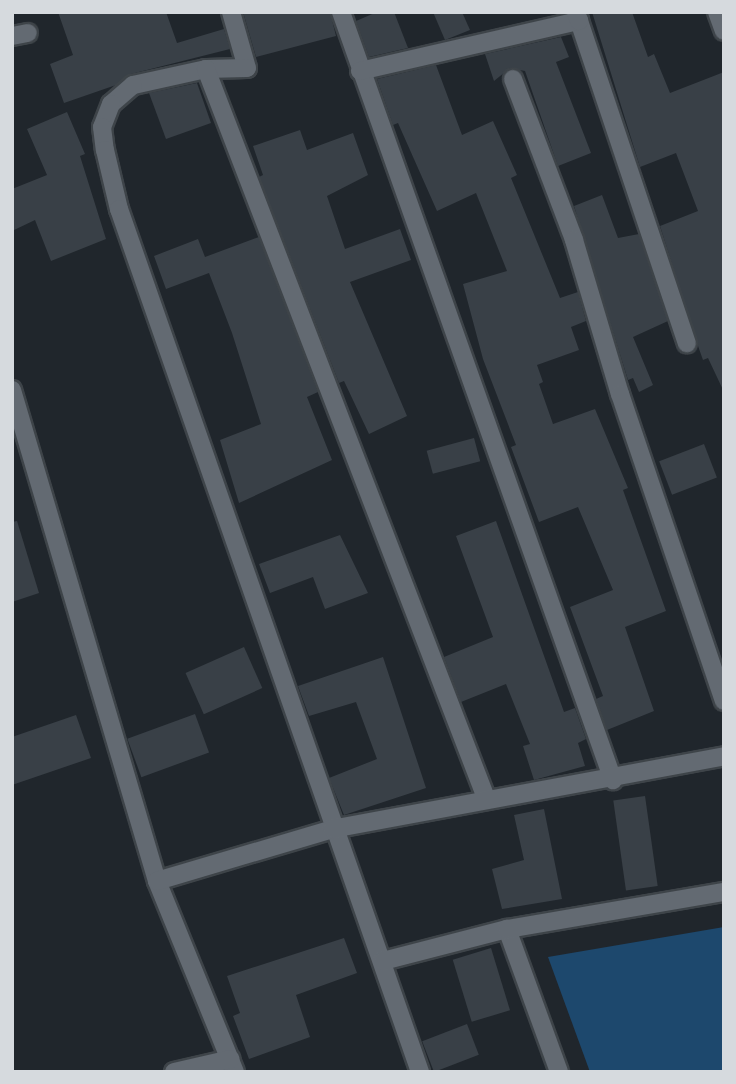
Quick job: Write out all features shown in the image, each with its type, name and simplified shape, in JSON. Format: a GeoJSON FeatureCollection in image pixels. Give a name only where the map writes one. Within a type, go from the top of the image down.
{"type":"FeatureCollection","features":[{"type":"Feature","properties":{"kind":"street"},"geometry":{"type":"LineString","coordinates":[[231,12],[247,68],[206,69],[133,85],[111,104],[102,127],[105,150],[119,209],[332,829],[383,961],[420,1072]]}},
{"type":"Feature","properties":{"kind":"street"},"geometry":{"type":"LineString","coordinates":[[341,12],[360,71],[485,411],[612,780]]}},
{"type":"Feature","properties":{"kind":"street"},"geometry":{"type":"LineString","coordinates":[[718,12],[724,31]]}},
{"type":"Feature","properties":{"kind":"street"},"geometry":{"type":"LineString","coordinates":[[360,71],[577,16],[687,343]]}},
{"type":"Feature","properties":{"kind":"street"},"geometry":{"type":"LineString","coordinates":[[206,69],[486,798]]}},
{"type":"Feature","properties":{"kind":"street"},"geometry":{"type":"LineString","coordinates":[[513,79],[574,240],[620,394],[724,701]]}},
{"type":"Feature","properties":{"kind":"street"},"geometry":{"type":"LineString","coordinates":[[12,390],[158,881],[233,1066],[174,1072]]}},
{"type":"Feature","properties":{"kind":"street"},"geometry":{"type":"LineString","coordinates":[[158,881],[332,829],[486,798],[612,780],[724,756]]}},
{"type":"Feature","properties":{"kind":"street"},"geometry":{"type":"LineString","coordinates":[[383,961],[507,929],[724,892]]}},
{"type":"Feature","properties":{"kind":"street"},"geometry":{"type":"LineString","coordinates":[[507,929],[559,1072]]}},
{"type":"Feature","properties":{"kind":"shaded area"},"geometry":{"type":"Polygon","coordinates":[[[724,927],[724,1072],[590,1072],[548,957],[724,927]]]}},
{"type":"Feature","properties":{"kind":"building"},"geometry":{"type":"Polygon","coordinates":[[[58,12],[166,12],[177,43],[224,29],[230,49],[131,74],[116,85],[64,103],[50,64],[73,55],[58,12]]]}},
{"type":"Feature","properties":{"kind":"building"},"geometry":{"type":"Polygon","coordinates":[[[243,12],[330,12],[336,36],[256,57],[243,12]]]}},
{"type":"Feature","properties":{"kind":"building"},"geometry":{"type":"Polygon","coordinates":[[[377,12],[394,12],[408,48],[369,57],[356,21],[377,12]]]}},
{"type":"Feature","properties":{"kind":"building"},"geometry":{"type":"Polygon","coordinates":[[[433,12],[462,12],[470,30],[445,40],[433,12]]]}},
{"type":"Feature","properties":{"kind":"building"},"geometry":{"type":"Polygon","coordinates":[[[592,12],[632,12],[648,57],[654,54],[670,93],[724,72],[724,392],[708,358],[703,360],[660,226],[698,211],[676,153],[640,167],[592,12]]]}},
{"type":"Feature","properties":{"kind":"building"},"geometry":{"type":"Polygon","coordinates":[[[561,37],[569,57],[556,62],[591,153],[558,166],[525,71],[510,68],[494,81],[485,54],[561,37]]]}},
{"type":"Feature","properties":{"kind":"building"},"geometry":{"type":"Polygon","coordinates":[[[436,65],[462,135],[493,121],[517,175],[511,178],[560,298],[578,292],[586,321],[571,327],[579,350],[537,365],[543,382],[539,384],[553,424],[595,409],[628,488],[623,490],[666,611],[625,627],[654,711],[607,730],[596,699],[603,696],[570,607],[613,590],[578,507],[539,522],[511,447],[516,445],[483,359],[463,284],[507,271],[476,193],[437,211],[398,123],[393,125],[377,79],[436,65]]]}},
{"type":"Feature","properties":{"kind":"building"},"geometry":{"type":"Polygon","coordinates":[[[197,83],[211,123],[166,139],[149,93],[197,83]]]}},
{"type":"Feature","properties":{"kind":"building"},"geometry":{"type":"Polygon","coordinates":[[[67,112],[85,154],[80,156],[106,239],[51,261],[35,220],[12,231],[12,189],[47,175],[27,129],[67,112]]]}},
{"type":"Feature","properties":{"kind":"building"},"geometry":{"type":"Polygon","coordinates":[[[300,130],[307,150],[353,133],[368,175],[327,196],[345,249],[400,229],[411,260],[350,282],[407,416],[369,434],[344,381],[339,383],[259,177],[263,175],[253,146],[300,130]]]}},
{"type":"Feature","properties":{"kind":"building"},"geometry":{"type":"Polygon","coordinates":[[[602,195],[618,238],[639,234],[668,321],[633,337],[653,385],[639,392],[633,378],[628,380],[574,206],[602,195]]]}},
{"type":"Feature","properties":{"kind":"building"},"geometry":{"type":"Polygon","coordinates":[[[259,237],[318,392],[307,397],[332,460],[239,503],[220,440],[261,424],[232,333],[209,273],[166,289],[154,256],[198,239],[205,257],[259,237]]]}},
{"type":"Feature","properties":{"kind":"building"},"geometry":{"type":"Polygon","coordinates":[[[474,438],[480,461],[433,474],[427,451],[474,438]]]}},
{"type":"Feature","properties":{"kind":"building"},"geometry":{"type":"Polygon","coordinates":[[[704,444],[717,478],[672,495],[659,461],[704,444]]]}},
{"type":"Feature","properties":{"kind":"building"},"geometry":{"type":"Polygon","coordinates":[[[17,521],[39,593],[12,602],[12,522],[17,521]]]}},
{"type":"Feature","properties":{"kind":"building"},"geometry":{"type":"Polygon","coordinates":[[[496,521],[564,712],[575,708],[586,739],[578,743],[585,766],[534,780],[523,746],[530,744],[506,684],[461,702],[444,657],[493,637],[456,536],[496,521]]]}},
{"type":"Feature","properties":{"kind":"building"},"geometry":{"type":"Polygon","coordinates":[[[340,535],[368,593],[325,609],[313,577],[270,593],[259,564],[340,535]]]}},
{"type":"Feature","properties":{"kind":"building"},"geometry":{"type":"Polygon","coordinates":[[[244,647],[262,688],[204,714],[186,673],[244,647]]]}},
{"type":"Feature","properties":{"kind":"building"},"geometry":{"type":"Polygon","coordinates":[[[383,657],[426,788],[344,815],[329,778],[377,759],[356,702],[309,716],[298,686],[383,657]]]}},
{"type":"Feature","properties":{"kind":"building"},"geometry":{"type":"Polygon","coordinates":[[[195,714],[209,753],[141,777],[127,739],[195,714]]]}},
{"type":"Feature","properties":{"kind":"building"},"geometry":{"type":"Polygon","coordinates":[[[76,715],[91,758],[12,785],[12,737],[76,715]]]}},
{"type":"Feature","properties":{"kind":"building"},"geometry":{"type":"Polygon","coordinates":[[[645,796],[658,886],[626,891],[613,800],[645,796]]]}},
{"type":"Feature","properties":{"kind":"building"},"geometry":{"type":"Polygon","coordinates":[[[544,809],[562,899],[502,909],[492,869],[524,860],[514,815],[544,809]]]}},
{"type":"Feature","properties":{"kind":"building"},"geometry":{"type":"Polygon","coordinates":[[[344,938],[357,973],[296,995],[310,1037],[249,1059],[233,1016],[240,1013],[227,976],[344,938]]]}},
{"type":"Feature","properties":{"kind":"building"},"geometry":{"type":"Polygon","coordinates":[[[491,948],[510,1010],[472,1022],[453,960],[491,948]]]}},
{"type":"Feature","properties":{"kind":"building"},"geometry":{"type":"Polygon","coordinates":[[[467,1024],[479,1055],[434,1072],[422,1041],[467,1024]]]}}]}
